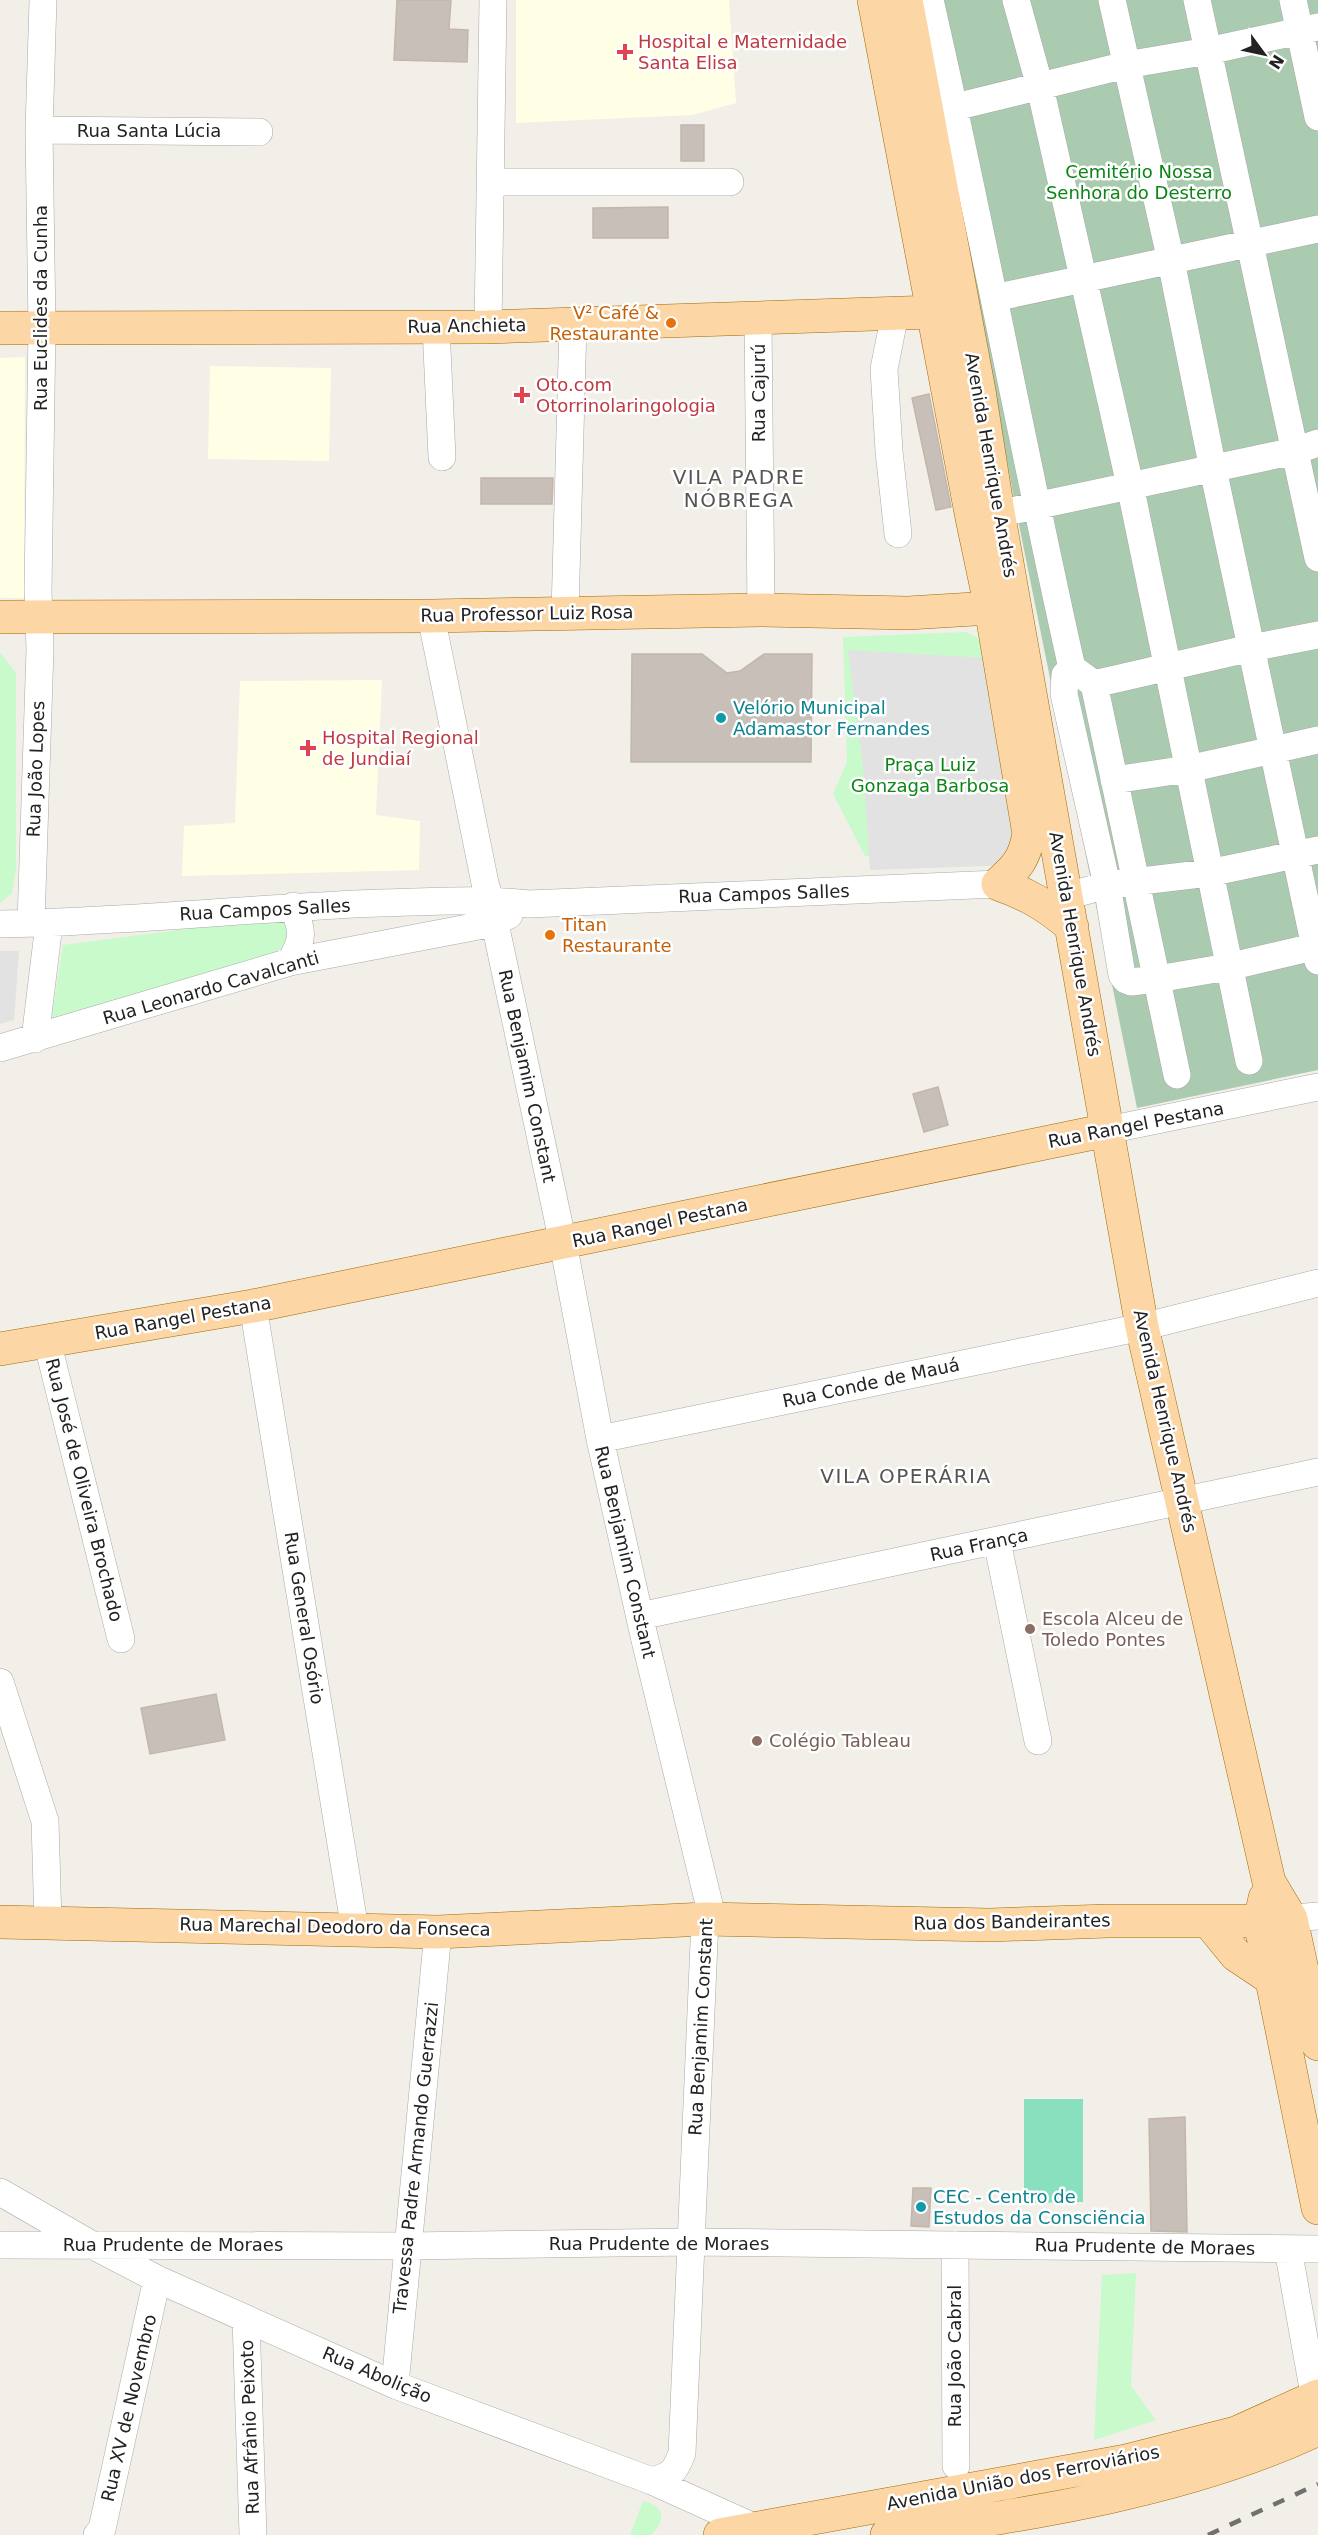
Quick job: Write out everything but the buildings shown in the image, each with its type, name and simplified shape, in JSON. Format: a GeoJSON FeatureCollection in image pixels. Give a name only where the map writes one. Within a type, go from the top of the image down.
{"type":"FeatureCollection","features":[{"type":"Feature","properties":{"kind":"main road","name":"Avenida Henrique Andrés"},"geometry":{"type":"LineString","coordinates":[[884,2],[933,312],[972,518],[1003,606],[1069,911],[1142,1327],[1184,1502],[1269,1882],[1297,1922]]}},
{"type":"Feature","properties":{"kind":"main road","name":"Avenida Henrique Andrés"},"geometry":{"type":"LineString","coordinates":[[884,2],[979,391],[1029,834],[1026,850],[1019,865],[998,884]]}},
{"type":"Feature","properties":{"kind":"main road","name":"Rua Anchieta"},"geometry":{"type":"LineString","coordinates":[[0,327],[488,327],[759,320],[933,312]]}},
{"type":"Feature","properties":{"kind":"main road"},"geometry":{"type":"LineString","coordinates":[[933,312],[951,321],[966,368],[979,391]]}},
{"type":"Feature","properties":{"kind":"main road","name":"Rua Professor Luiz Rosa"},"geometry":{"type":"LineString","coordinates":[[0,617],[39,615],[430,616],[761,610],[908,614],[1003,606]]}},
{"type":"Feature","properties":{"kind":"main road"},"geometry":{"type":"LineString","coordinates":[[998,884],[1028,894],[1048,906],[1069,911]]}},
{"type":"Feature","properties":{"kind":"main road","name":"Rua Rangel Pestana"},"geometry":{"type":"LineString","coordinates":[[0,1348],[253,1306],[1108,1130]]}},
{"type":"Feature","properties":{"kind":"main road","name":"Rua Marechal Deodoro da Fonseca"},"geometry":{"type":"LineString","coordinates":[[0,1922],[438,1932],[705,1919]]}},
{"type":"Feature","properties":{"kind":"main road","name":"Rua dos Bandeirantes"},"geometry":{"type":"LineString","coordinates":[[705,1919],[990,1925],[1108,1921],[1297,1922]]}},
{"type":"Feature","properties":{"kind":"main road"},"geometry":{"type":"LineString","coordinates":[[1209,1922],[1236,1955],[1287,1977],[1318,2044]]}},
{"type":"Feature","properties":{"kind":"main road"},"geometry":{"type":"LineString","coordinates":[[1297,1922],[1287,1977],[1318,2208]]}},
{"type":"Feature","properties":{"kind":"main road"},"geometry":{"type":"LineString","coordinates":[[1287,1977],[1308,1945],[1297,1922]]}},
{"type":"Feature","properties":{"kind":"main road","name":"Avenida União dos Ferroviários"},"geometry":{"type":"LineString","coordinates":[[720,2535],[760,2532],[1126,2461],[1317,2410]]}},
{"type":"Feature","properties":{"kind":"main road","name":"Avenida União dos Ferroviários"},"geometry":{"type":"LineString","coordinates":[[887,2535],[986,2520],[1156,2486],[1238,2462],[1317,2410]]}},
{"type":"Feature","properties":{"kind":"street","name":"Rua Euclides da Cunha"},"geometry":{"type":"LineString","coordinates":[[39,615],[42,327],[39,130],[43,0]]}},
{"type":"Feature","properties":{"kind":"street"},"geometry":{"type":"LineString","coordinates":[[488,327],[493,0]]}},
{"type":"Feature","properties":{"kind":"street"},"geometry":{"type":"LineString","coordinates":[[930,0],[955,107],[994,298],[1026,507],[1072,668],[1094,684],[1177,1075]]}},
{"type":"Feature","properties":{"kind":"street"},"geometry":{"type":"LineString","coordinates":[[1016,0],[1041,87],[1130,485],[1249,1062]]}},
{"type":"Feature","properties":{"kind":"street"},"geometry":{"type":"LineString","coordinates":[[1072,668],[1065,675],[1064,694],[1107,885],[1122,975],[1125,980],[1131,982],[1157,979],[1317,952],[1307,853],[1272,750],[1171,261],[1112,0]]}},
{"type":"Feature","properties":{"kind":"street"},"geometry":{"type":"LineString","coordinates":[[1197,0],[1250,244],[1306,447],[1318,558]]}},
{"type":"Feature","properties":{"kind":"street"},"geometry":{"type":"LineString","coordinates":[[1293,0],[1309,29],[1318,117]]}},
{"type":"Feature","properties":{"kind":"street"},"geometry":{"type":"LineString","coordinates":[[955,107],[1126,65],[1208,51],[1309,29]]}},
{"type":"Feature","properties":{"kind":"street","name":"Rua Santa Lúcia"},"geometry":{"type":"LineString","coordinates":[[39,130],[259,132]]}},
{"type":"Feature","properties":{"kind":"street"},"geometry":{"type":"LineString","coordinates":[[491,182],[730,182]]}},
{"type":"Feature","properties":{"kind":"street"},"geometry":{"type":"LineString","coordinates":[[994,298],[1318,229]]}},
{"type":"Feature","properties":{"kind":"street"},"geometry":{"type":"LineString","coordinates":[[895,314],[884,369],[889,451],[898,534]]}},
{"type":"Feature","properties":{"kind":"street","name":"Rua Cajurú"},"geometry":{"type":"LineString","coordinates":[[759,320],[761,610]]}},
{"type":"Feature","properties":{"kind":"street"},"geometry":{"type":"LineString","coordinates":[[565,614],[573,324]]}},
{"type":"Feature","properties":{"kind":"street"},"geometry":{"type":"LineString","coordinates":[[436,327],[442,457]]}},
{"type":"Feature","properties":{"kind":"street"},"geometry":{"type":"LineString","coordinates":[[1026,507],[1213,469],[1306,447]]}},
{"type":"Feature","properties":{"kind":"street","name":"Rua João Lopes"},"geometry":{"type":"LineString","coordinates":[[35,1039],[40,924],[39,615]]}},
{"type":"Feature","properties":{"kind":"street","name":"Rua Benjamim Constant"},"geometry":{"type":"LineString","coordinates":[[430,616],[563,1243],[600,1439],[640,1616],[710,1904],[705,1919],[682,2453],[676,2469],[667,2477],[652,2481]]}},
{"type":"Feature","properties":{"kind":"street"},"geometry":{"type":"LineString","coordinates":[[1094,684],[1318,635]]}},
{"type":"Feature","properties":{"kind":"street"},"geometry":{"type":"LineString","coordinates":[[1114,780],[1188,769],[1318,740]]}},
{"type":"Feature","properties":{"kind":"street"},"geometry":{"type":"LineString","coordinates":[[1069,911],[1107,885],[1209,873],[1307,853]]}},
{"type":"Feature","properties":{"kind":"street","name":"Rua Campos Salles"},"geometry":{"type":"LineString","coordinates":[[0,924],[40,924],[293,906],[492,911],[529,904],[998,884]]}},
{"type":"Feature","properties":{"kind":"street"},"geometry":{"type":"LineString","coordinates":[[290,962],[302,942],[299,922],[293,906]]}},
{"type":"Feature","properties":{"kind":"street","name":"Rua Leonardo Cavalcanti"},"geometry":{"type":"LineString","coordinates":[[0,1048],[290,962],[492,911]]}},
{"type":"Feature","properties":{"kind":"street","name":"Rua Rangel Pestana"},"geometry":{"type":"LineString","coordinates":[[1108,1130],[1318,1087]]}},
{"type":"Feature","properties":{"kind":"street","name":"Rua Conde de Mauá"},"geometry":{"type":"LineString","coordinates":[[600,1439],[1142,1327],[1318,1283]]}},
{"type":"Feature","properties":{"kind":"street","name":"Rua General Osório"},"geometry":{"type":"LineString","coordinates":[[253,1306],[355,1930]]}},
{"type":"Feature","properties":{"kind":"street","name":"Rua José de Oliveira Brochado"},"geometry":{"type":"LineString","coordinates":[[47,1341],[121,1639]]}},
{"type":"Feature","properties":{"kind":"street","name":"Rua França"},"geometry":{"type":"LineString","coordinates":[[640,1616],[1318,1472]]}},
{"type":"Feature","properties":{"kind":"street"},"geometry":{"type":"LineString","coordinates":[[997,1541],[1038,1742]]}},
{"type":"Feature","properties":{"kind":"street"},"geometry":{"type":"LineString","coordinates":[[0,1682],[45,1821],[48,1923]]}},
{"type":"Feature","properties":{"kind":"street","name":"Travessa Padre Armando Guerrazzi"},"geometry":{"type":"LineString","coordinates":[[395,2385],[438,1932]]}},
{"type":"Feature","properties":{"kind":"street","name":"Rua Abolição"},"geometry":{"type":"LineString","coordinates":[[0,2192],[157,2279],[246,2319],[395,2385],[652,2481],[760,2532]]}},
{"type":"Feature","properties":{"kind":"street","name":"Rua Prudente de Moraes"},"geometry":{"type":"LineString","coordinates":[[0,2245],[408,2246],[690,2242],[1318,2248]]}},
{"type":"Feature","properties":{"kind":"street","name":"Rua João Cabral"},"geometry":{"type":"LineString","coordinates":[[955,2245],[956,2466]]}},
{"type":"Feature","properties":{"kind":"street"},"geometry":{"type":"LineString","coordinates":[[1288,2249],[1317,2410]]}},
{"type":"Feature","properties":{"kind":"street","name":"Rua XV de Novembro"},"geometry":{"type":"LineString","coordinates":[[97,2535],[102,2529],[157,2279]]}},
{"type":"Feature","properties":{"kind":"street","name":"Rua Afrânio Peixoto"},"geometry":{"type":"LineString","coordinates":[[246,2319],[253,2535]]}},
{"type":"Feature","properties":{"kind":"shaded area","name":"Hospital e Maternidade Santa Elisa"},"geometry":{"type":"Polygon","coordinates":[[[516,0],[729,0],[736,103],[692,115],[516,123],[516,0]]]}},
{"type":"Feature","properties":{"kind":"shaded area"},"geometry":{"type":"Polygon","coordinates":[[[25,357],[24,598],[0,598],[0,358],[25,357]]]}},
{"type":"Feature","properties":{"kind":"shaded area"},"geometry":{"type":"Polygon","coordinates":[[[210,366],[331,368],[329,461],[208,459],[210,366]]]}},
{"type":"Feature","properties":{"kind":"shaded area","name":"Praça Luiz Gonzaga Barbosa"},"geometry":{"type":"Polygon","coordinates":[[[848,650],[985,658],[1018,778],[1016,865],[870,870],[863,766],[848,650]]]}},
{"type":"Feature","properties":{"kind":"shaded area","name":"Hospital Regional de Jundiaí"},"geometry":{"type":"Polygon","coordinates":[[[382,680],[376,815],[420,821],[419,870],[182,876],[184,826],[235,823],[240,681],[382,680]]]}},
{"type":"Feature","properties":{"kind":"shaded area"},"geometry":{"type":"Polygon","coordinates":[[[0,951],[19,951],[14,1020],[0,1024],[0,951]]]}},
{"type":"Feature","properties":{"kind":"green space","name":"Cemitério Nossa Senhora do Desterro"},"geometry":{"type":"Polygon","coordinates":[[[924,0],[1318,0],[1318,1070],[1137,1108],[1016,510],[924,0]]]}},
{"type":"Feature","properties":{"kind":"green space","name":"Praça Luiz Gonzaga Barbosa"},"geometry":{"type":"Polygon","coordinates":[[[966,632],[982,640],[1016,865],[865,856],[833,794],[847,762],[843,637],[966,632]]]}},
{"type":"Feature","properties":{"kind":"green space"},"geometry":{"type":"Polygon","coordinates":[[[0,652],[16,673],[16,869],[12,893],[0,903],[0,652]]]}},
{"type":"Feature","properties":{"kind":"green space"},"geometry":{"type":"Polygon","coordinates":[[[277,917],[287,925],[286,946],[265,957],[51,1021],[63,945],[277,917]]]}},
{"type":"Feature","properties":{"kind":"green space"},"geometry":{"type":"Polygon","coordinates":[[[1024,2099],[1083,2099],[1083,2202],[1024,2203],[1024,2099]]]}},
{"type":"Feature","properties":{"kind":"green space"},"geometry":{"type":"Polygon","coordinates":[[[1136,2273],[1131,2386],[1156,2420],[1094,2440],[1102,2275],[1136,2273]]]}},
{"type":"Feature","properties":{"kind":"green space"},"geometry":{"type":"Polygon","coordinates":[[[643,2501],[656,2506],[661,2520],[650,2535],[630,2535],[643,2501]]]}},
{"type":"Feature","properties":{"kind":"railway"},"geometry":{"type":"LineString","coordinates":[[1208,2535],[1318,2484]]}},
{"type":"Feature","properties":{"kind":"place","name":"Hospital e Maternidade Santa Elisa"},"geometry":{"type":"Point","coordinates":[625,52]}},
{"type":"Feature","properties":{"kind":"place","name":"V² Café & Restaurante"},"geometry":{"type":"Point","coordinates":[671,323]}},
{"type":"Feature","properties":{"kind":"place","name":"Oto.com Otorrinolaringologia"},"geometry":{"type":"Point","coordinates":[522,395]}},
{"type":"Feature","properties":{"kind":"place","name":"Velório Municipal Adamastor Fernandes"},"geometry":{"type":"Point","coordinates":[721,718]}},
{"type":"Feature","properties":{"kind":"place","name":"Hospital Regional de Jundiaí"},"geometry":{"type":"Point","coordinates":[308,748]}},
{"type":"Feature","properties":{"kind":"place","name":"Titan Restaurante"},"geometry":{"type":"Point","coordinates":[550,935]}},
{"type":"Feature","properties":{"kind":"place","name":"Escola Alceu de Toledo Pontes"},"geometry":{"type":"Point","coordinates":[1030,1629]}},
{"type":"Feature","properties":{"kind":"place","name":"Colégio Tableau"},"geometry":{"type":"Point","coordinates":[757,1741]}},
{"type":"Feature","properties":{"kind":"place","name":"CEC - Centro de Estudos da Consciẽncia"},"geometry":{"type":"Point","coordinates":[921,2207]}},
{"type":"Feature","properties":{"kind":"district","name":"VILA PADRE NÓBREGA"},"geometry":{"type":"Point","coordinates":[739,488]}},
{"type":"Feature","properties":{"kind":"district","name":"VILA OPERÁRIA"},"geometry":{"type":"Point","coordinates":[906,1476]}}]}
